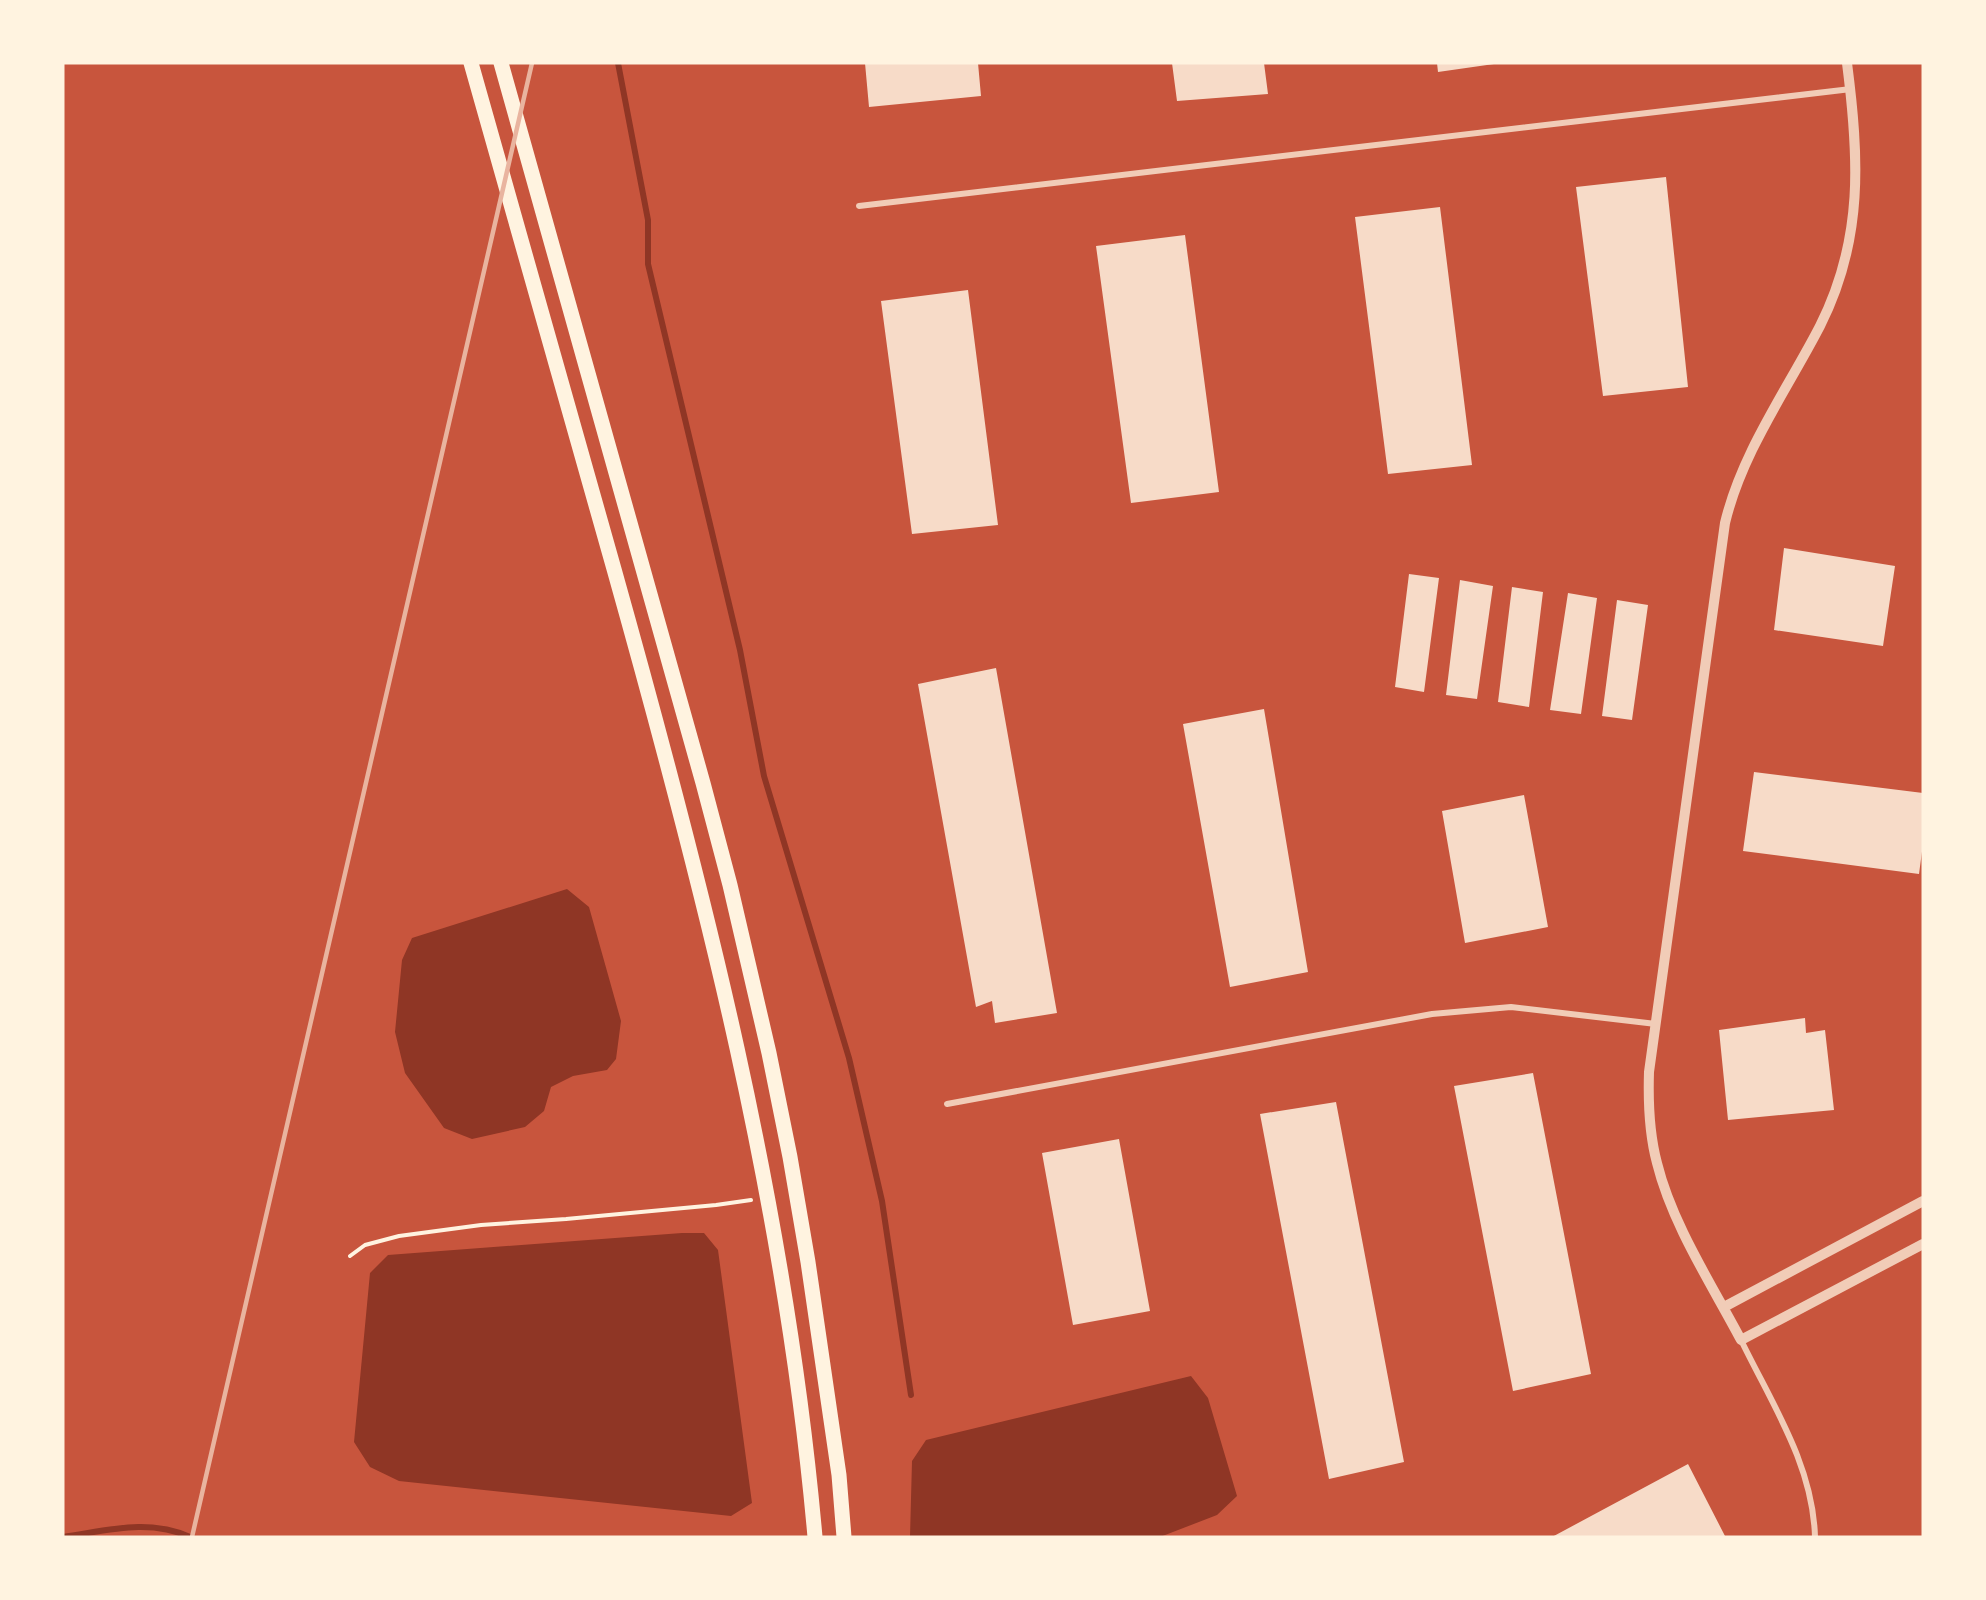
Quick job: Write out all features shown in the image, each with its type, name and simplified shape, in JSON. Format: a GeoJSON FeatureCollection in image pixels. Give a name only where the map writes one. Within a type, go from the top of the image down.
{"type":"FeatureCollection","features":[{"type":"Feature","properties":{"kind":"highway"},"geometry":{"type":"LineString","coordinates":[[471,63],[663,744],[702,895],[745,1082],[767,1197],[796,1370],[815,1537]]}},
{"type":"Feature","properties":{"kind":"highway"},"geometry":{"type":"LineString","coordinates":[[501,63],[730,885],[769,1053],[808,1262],[838,1474],[844,1537]]}},
{"type":"Feature","properties":{"kind":"street"},"geometry":{"type":"LineString","coordinates":[[1815,1537],[1815,1512],[1801,1462],[1668,1196],[1657,1164],[1650,1128],[1648,1094],[1725,523],[1746,461],[1821,324],[1836,289],[1848,248],[1855,207],[1857,169],[1847,63]]}},
{"type":"Feature","properties":{"kind":"street"},"geometry":{"type":"LineString","coordinates":[[859,206],[1851,89]]}},
{"type":"Feature","properties":{"kind":"street"},"geometry":{"type":"LineString","coordinates":[[947,1104],[1432,1014],[1473,1009],[1511,1007],[1656,1024]]}},
{"type":"Feature","properties":{"kind":"street"},"geometry":{"type":"LineString","coordinates":[[1724,1307],[1923,1201]]}},
{"type":"Feature","properties":{"kind":"street"},"geometry":{"type":"LineString","coordinates":[[1741,1341],[1923,1244]]}},
{"type":"Feature","properties":{"kind":"path"},"geometry":{"type":"LineString","coordinates":[[350,1256],[365,1245],[399,1236],[482,1225],[566,1220],[716,1205],[767,1197]]}},
{"type":"Feature","properties":{"kind":"shaded area"},"geometry":{"type":"Polygon","coordinates":[[[567,889],[589,907],[621,1021],[616,1059],[607,1070],[573,1076],[551,1087],[544,1111],[525,1127],[472,1139],[444,1128],[405,1073],[395,1032],[402,960],[412,938],[567,889]]]}},
{"type":"Feature","properties":{"kind":"shaded area"},"geometry":{"type":"Polygon","coordinates":[[[704,1233],[718,1250],[752,1503],[731,1516],[399,1481],[370,1467],[354,1442],[370,1273],[388,1255],[704,1233]]]}},
{"type":"Feature","properties":{"kind":"shaded area"},"geometry":{"type":"Polygon","coordinates":[[[1191,1376],[1208,1398],[1237,1496],[1217,1515],[1160,1537],[910,1537],[912,1461],[926,1440],[1191,1376]]]}},
{"type":"Feature","properties":{"kind":"building"},"geometry":{"type":"Polygon","coordinates":[[[865,63],[978,63],[981,96],[869,107],[865,63]]]}},
{"type":"Feature","properties":{"kind":"building"},"geometry":{"type":"Polygon","coordinates":[[[1172,63],[1264,63],[1268,94],[1177,101],[1172,63]]]}},
{"type":"Feature","properties":{"kind":"building"},"geometry":{"type":"Polygon","coordinates":[[[1437,63],[1494,63],[1494,64],[1438,72],[1437,63]]]}},
{"type":"Feature","properties":{"kind":"building"},"geometry":{"type":"Polygon","coordinates":[[[1666,177],[1688,387],[1603,396],[1576,187],[1666,177]]]}},
{"type":"Feature","properties":{"kind":"building"},"geometry":{"type":"Polygon","coordinates":[[[1440,207],[1472,465],[1388,474],[1355,217],[1440,207]]]}},
{"type":"Feature","properties":{"kind":"building"},"geometry":{"type":"Polygon","coordinates":[[[1185,235],[1219,492],[1131,503],[1096,246],[1185,235]]]}},
{"type":"Feature","properties":{"kind":"building"},"geometry":{"type":"Polygon","coordinates":[[[968,290],[998,525],[912,534],[881,301],[968,290]]]}},
{"type":"Feature","properties":{"kind":"building"},"geometry":{"type":"Polygon","coordinates":[[[1784,548],[1895,566],[1883,646],[1774,630],[1784,548]]]}},
{"type":"Feature","properties":{"kind":"building"},"geometry":{"type":"Polygon","coordinates":[[[1409,574],[1439,578],[1424,692],[1395,687],[1409,574]]]}},
{"type":"Feature","properties":{"kind":"building"},"geometry":{"type":"Polygon","coordinates":[[[1460,580],[1493,586],[1477,699],[1446,695],[1460,580]]]}},
{"type":"Feature","properties":{"kind":"building"},"geometry":{"type":"Polygon","coordinates":[[[1512,587],[1543,592],[1529,707],[1498,702],[1512,587]]]}},
{"type":"Feature","properties":{"kind":"building"},"geometry":{"type":"Polygon","coordinates":[[[1568,593],[1597,598],[1581,714],[1550,710],[1568,593]]]}},
{"type":"Feature","properties":{"kind":"building"},"geometry":{"type":"Polygon","coordinates":[[[1617,600],[1648,605],[1632,720],[1602,716],[1617,600]]]}},
{"type":"Feature","properties":{"kind":"building"},"geometry":{"type":"Polygon","coordinates":[[[996,668],[1057,1013],[995,1023],[992,1001],[976,1007],[918,684],[996,668]]]}},
{"type":"Feature","properties":{"kind":"building"},"geometry":{"type":"Polygon","coordinates":[[[1264,709],[1308,972],[1230,987],[1183,724],[1264,709]]]}},
{"type":"Feature","properties":{"kind":"building"},"geometry":{"type":"Polygon","coordinates":[[[1754,772],[1923,793],[1923,844],[1919,874],[1743,851],[1754,772]]]}},
{"type":"Feature","properties":{"kind":"building"},"geometry":{"type":"Polygon","coordinates":[[[1524,795],[1548,927],[1465,943],[1442,811],[1524,795]]]}},
{"type":"Feature","properties":{"kind":"building"},"geometry":{"type":"Polygon","coordinates":[[[1805,1018],[1806,1033],[1825,1030],[1834,1110],[1728,1120],[1719,1030],[1805,1018]]]}},
{"type":"Feature","properties":{"kind":"building"},"geometry":{"type":"Polygon","coordinates":[[[1533,1073],[1591,1374],[1513,1391],[1454,1086],[1533,1073]]]}},
{"type":"Feature","properties":{"kind":"building"},"geometry":{"type":"Polygon","coordinates":[[[1336,1102],[1404,1462],[1329,1479],[1260,1114],[1336,1102]]]}},
{"type":"Feature","properties":{"kind":"building"},"geometry":{"type":"Polygon","coordinates":[[[1119,1139],[1150,1311],[1073,1325],[1042,1153],[1119,1139]]]}},
{"type":"Feature","properties":{"kind":"building"},"geometry":{"type":"Polygon","coordinates":[[[1688,1464],[1725,1536],[1552,1537],[1688,1464]]]}},
{"type":"Feature","properties":{"kind":"waterway"},"geometry":{"type":"LineString","coordinates":[[618,63],[648,220],[648,264],[740,650],[764,776],[849,1058],[882,1201],[911,1395]]}},
{"type":"Feature","properties":{"kind":"waterway"},"geometry":{"type":"LineString","coordinates":[[63,1537],[111,1529],[143,1527],[174,1531],[190,1537]]}},
{"type":"Feature","properties":{"kind":"railway"},"geometry":{"type":"LineString","coordinates":[[192,1537],[532,63]]}}]}
